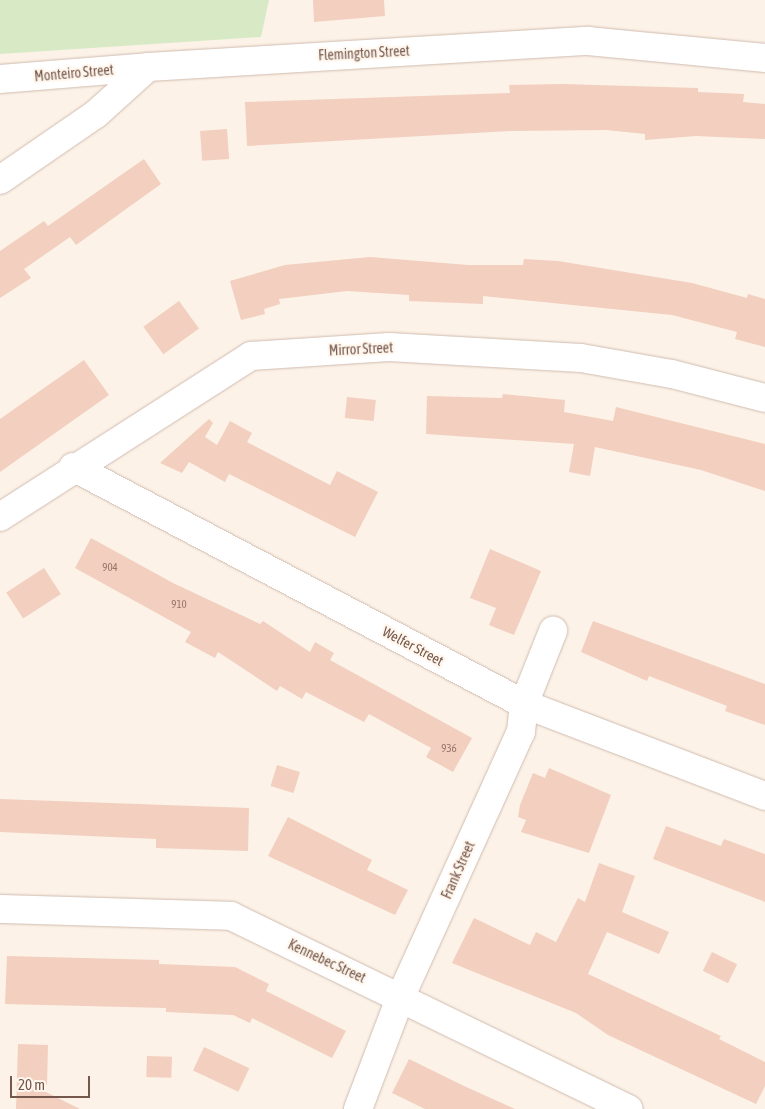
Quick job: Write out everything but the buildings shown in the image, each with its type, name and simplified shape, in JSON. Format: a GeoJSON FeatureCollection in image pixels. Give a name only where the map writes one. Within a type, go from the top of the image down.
{"type":"FeatureCollection","features":[{"type":"Feature","properties":{"kind":"street","name":"Flemington Street"},"geometry":{"type":"LineString","coordinates":[[148,67],[588,41],[765,58]]}},
{"type":"Feature","properties":{"kind":"street","name":"Monteiro Street"},"geometry":{"type":"LineString","coordinates":[[0,79],[148,67]]}},
{"type":"Feature","properties":{"kind":"street"},"geometry":{"type":"LineString","coordinates":[[0,180],[96,114],[148,67]]}},
{"type":"Feature","properties":{"kind":"street","name":"Mirror Street"},"geometry":{"type":"LineString","coordinates":[[0,517],[73,467],[251,356],[389,347],[581,358],[672,374],[765,398]]}},
{"type":"Feature","properties":{"kind":"street","name":"Welfer Street"},"geometry":{"type":"LineString","coordinates":[[73,467],[524,704],[765,796]]}},
{"type":"Feature","properties":{"kind":"street","name":"Frank Street"},"geometry":{"type":"LineString","coordinates":[[358,1109],[401,996],[521,732],[524,704],[553,631]]}},
{"type":"Feature","properties":{"kind":"street","name":"Kennebec Street"},"geometry":{"type":"LineString","coordinates":[[0,909],[231,916],[401,996],[629,1109]]}},
{"type":"Feature","properties":{"kind":"green space"},"geometry":{"type":"Polygon","coordinates":[[[0,0],[269,0],[261,37],[0,54],[0,0]]]}}]}
